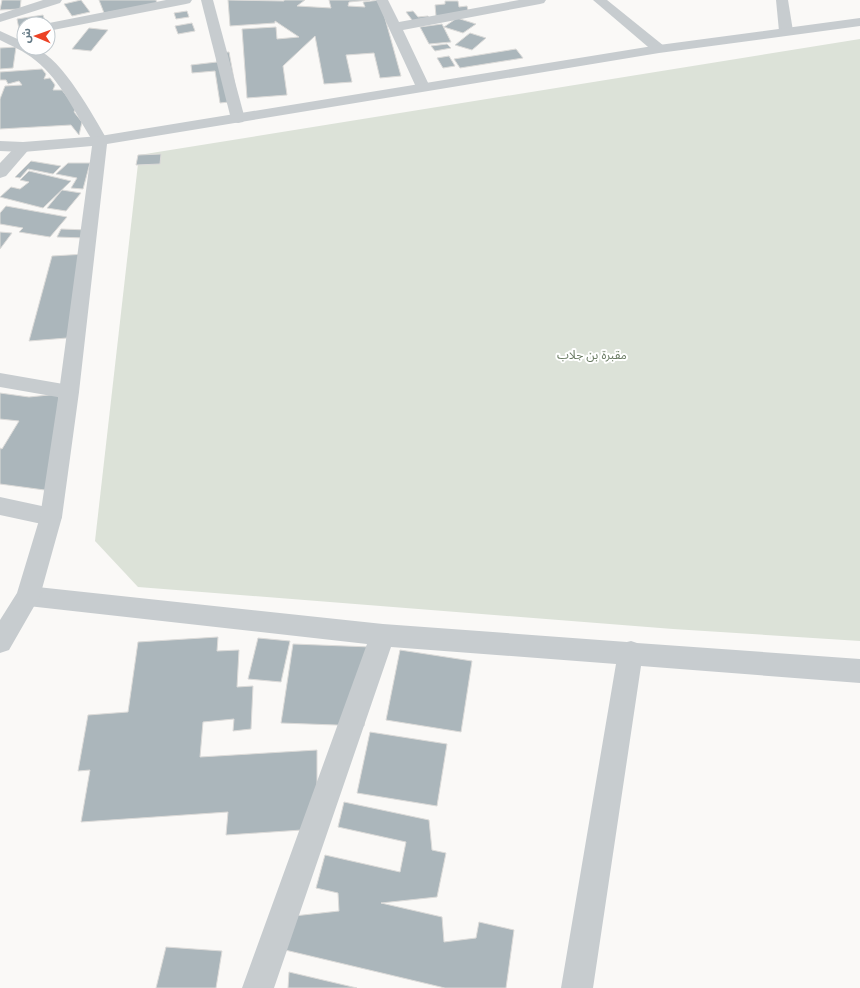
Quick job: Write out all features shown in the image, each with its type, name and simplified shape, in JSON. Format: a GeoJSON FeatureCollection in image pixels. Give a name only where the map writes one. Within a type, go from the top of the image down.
{"type":"FeatureCollection","features":[{"type":"Feature","properties":{"kind":"street"},"geometry":{"type":"LineString","coordinates":[[0,18],[56,0]]}},
{"type":"Feature","properties":{"kind":"street"},"geometry":{"type":"LineString","coordinates":[[56,26],[186,0]]}},
{"type":"Feature","properties":{"kind":"street"},"geometry":{"type":"LineString","coordinates":[[207,0],[238,119]]}},
{"type":"Feature","properties":{"kind":"street"},"geometry":{"type":"LineString","coordinates":[[382,0],[423,87]]}},
{"type":"Feature","properties":{"kind":"street"},"geometry":{"type":"LineString","coordinates":[[396,27],[540,0]]}},
{"type":"Feature","properties":{"kind":"street"},"geometry":{"type":"LineString","coordinates":[[599,0],[659,49]]}},
{"type":"Feature","properties":{"kind":"street"},"geometry":{"type":"LineString","coordinates":[[782,0],[786,31]]}},
{"type":"Feature","properties":{"kind":"street"},"geometry":{"type":"LineString","coordinates":[[0,146],[100,141],[659,49],[860,22]]}},
{"type":"Feature","properties":{"kind":"street"},"geometry":{"type":"LineString","coordinates":[[58,37],[72,23]]}},
{"type":"Feature","properties":{"kind":"street"},"geometry":{"type":"LineString","coordinates":[[1,35],[16,32]]}},
{"type":"Feature","properties":{"kind":"street"},"geometry":{"type":"LineString","coordinates":[[1,35],[16,43]]}},
{"type":"Feature","properties":{"kind":"street"},"geometry":{"type":"LineString","coordinates":[[0,642],[28,596],[51,517],[69,392],[100,141],[67,85],[46,56]]}},
{"type":"Feature","properties":{"kind":"street"},"geometry":{"type":"LineString","coordinates":[[0,173],[23,146]]}},
{"type":"Feature","properties":{"kind":"street"},"geometry":{"type":"LineString","coordinates":[[0,380],[69,392]]}},
{"type":"Feature","properties":{"kind":"street"},"geometry":{"type":"LineString","coordinates":[[0,506],[51,517]]}},
{"type":"Feature","properties":{"kind":"street"},"geometry":{"type":"LineString","coordinates":[[28,596],[383,635],[631,652],[860,671]]}},
{"type":"Feature","properties":{"kind":"street"},"geometry":{"type":"LineString","coordinates":[[258,988],[383,635]]}},
{"type":"Feature","properties":{"kind":"street"},"geometry":{"type":"LineString","coordinates":[[577,988],[631,652]]}},
{"type":"Feature","properties":{"kind":"green space","name":"مقبرة بن جلاب"},"geometry":{"type":"Polygon","coordinates":[[[860,39],[860,641],[673,629],[138,587],[95,541],[139,155],[860,39]]]}},
{"type":"Feature","properties":{"kind":"building"},"geometry":{"type":"Polygon","coordinates":[[[2,0],[21,0],[20,9],[0,10],[2,0]]]}},
{"type":"Feature","properties":{"kind":"building"},"geometry":{"type":"Polygon","coordinates":[[[81,0],[90,12],[72,16],[64,4],[81,0]]]}},
{"type":"Feature","properties":{"kind":"building"},"geometry":{"type":"Polygon","coordinates":[[[99,0],[156,0],[157,4],[104,13],[99,0]]]}},
{"type":"Feature","properties":{"kind":"building"},"geometry":{"type":"Polygon","coordinates":[[[228,0],[305,0],[297,6],[331,8],[329,0],[370,0],[349,2],[348,6],[365,7],[363,2],[380,0],[401,76],[380,78],[374,53],[346,55],[352,82],[324,84],[315,36],[283,66],[287,95],[247,98],[242,29],[276,27],[277,39],[299,37],[275,21],[275,23],[230,26],[228,0]]]}},
{"type":"Feature","properties":{"kind":"building"},"geometry":{"type":"Polygon","coordinates":[[[445,1],[458,1],[459,7],[467,6],[469,15],[436,16],[435,5],[445,4],[445,1]]]}},
{"type":"Feature","properties":{"kind":"building"},"geometry":{"type":"Polygon","coordinates":[[[187,11],[189,17],[176,19],[174,13],[187,11]]]}},
{"type":"Feature","properties":{"kind":"building"},"geometry":{"type":"Polygon","coordinates":[[[413,11],[418,17],[428,16],[432,21],[415,24],[406,12],[413,11]]]}},
{"type":"Feature","properties":{"kind":"building"},"geometry":{"type":"Polygon","coordinates":[[[457,18],[476,24],[463,33],[444,27],[457,18]]]}},
{"type":"Feature","properties":{"kind":"building"},"geometry":{"type":"Polygon","coordinates":[[[192,23],[195,31],[178,34],[175,26],[192,23]]]}},
{"type":"Feature","properties":{"kind":"building"},"geometry":{"type":"Polygon","coordinates":[[[442,24],[451,42],[429,44],[420,27],[442,24]]]}},
{"type":"Feature","properties":{"kind":"building"},"geometry":{"type":"Polygon","coordinates":[[[89,28],[108,30],[91,51],[72,49],[89,28]]]}},
{"type":"Feature","properties":{"kind":"building"},"geometry":{"type":"Polygon","coordinates":[[[470,33],[486,38],[472,50],[455,45],[470,33]]]}},
{"type":"Feature","properties":{"kind":"building"},"geometry":{"type":"Polygon","coordinates":[[[447,44],[451,48],[435,51],[431,46],[447,44]]]}},
{"type":"Feature","properties":{"kind":"building"},"geometry":{"type":"Polygon","coordinates":[[[16,47],[13,68],[0,69],[0,48],[16,47]]]}},
{"type":"Feature","properties":{"kind":"building"},"geometry":{"type":"Polygon","coordinates":[[[516,49],[523,58],[460,68],[454,59],[516,49]]]}},
{"type":"Feature","properties":{"kind":"building"},"geometry":{"type":"Polygon","coordinates":[[[229,52],[238,101],[220,103],[215,71],[192,73],[191,65],[217,62],[216,53],[229,52]]]}},
{"type":"Feature","properties":{"kind":"building"},"geometry":{"type":"Polygon","coordinates":[[[449,56],[455,66],[443,68],[437,58],[449,56]]]}},
{"type":"Feature","properties":{"kind":"building"},"geometry":{"type":"Polygon","coordinates":[[[42,69],[46,74],[44,79],[50,78],[55,85],[53,90],[62,90],[76,108],[74,112],[82,122],[79,135],[71,125],[0,129],[0,99],[5,86],[22,85],[19,81],[8,84],[6,80],[0,80],[0,72],[42,69]]]}},
{"type":"Feature","properties":{"kind":"building"},"geometry":{"type":"Polygon","coordinates":[[[161,154],[160,164],[136,165],[138,155],[161,154]]]}},
{"type":"Feature","properties":{"kind":"building"},"geometry":{"type":"Polygon","coordinates":[[[31,161],[61,166],[53,174],[28,169],[20,178],[15,177],[31,161]]]}},
{"type":"Feature","properties":{"kind":"building"},"geometry":{"type":"Polygon","coordinates":[[[68,163],[90,163],[83,189],[71,188],[77,178],[56,174],[68,163]]]}},
{"type":"Feature","properties":{"kind":"building"},"geometry":{"type":"Polygon","coordinates":[[[29,171],[71,181],[43,208],[0,197],[11,187],[20,189],[29,182],[20,180],[29,171]]]}},
{"type":"Feature","properties":{"kind":"building"},"geometry":{"type":"Polygon","coordinates":[[[62,190],[81,193],[66,211],[47,208],[62,190]]]}},
{"type":"Feature","properties":{"kind":"building"},"geometry":{"type":"Polygon","coordinates":[[[6,206],[67,217],[50,237],[19,232],[23,228],[0,224],[0,213],[6,206]]]}},
{"type":"Feature","properties":{"kind":"building"},"geometry":{"type":"Polygon","coordinates":[[[61,229],[88,230],[85,238],[57,237],[61,229]]]}},
{"type":"Feature","properties":{"kind":"building"},"geometry":{"type":"Polygon","coordinates":[[[0,232],[12,233],[0,249],[0,232]]]}},
{"type":"Feature","properties":{"kind":"building"},"geometry":{"type":"Polygon","coordinates":[[[86,254],[67,338],[29,341],[52,256],[86,254]]]}},
{"type":"Feature","properties":{"kind":"building"},"geometry":{"type":"Polygon","coordinates":[[[0,393],[29,397],[59,394],[52,491],[0,484],[0,448],[2,449],[19,421],[0,419],[0,393]]]}},
{"type":"Feature","properties":{"kind":"building"},"geometry":{"type":"Polygon","coordinates":[[[218,637],[217,651],[239,650],[237,687],[253,686],[251,729],[233,731],[234,719],[203,722],[200,757],[317,750],[317,829],[226,835],[228,812],[81,822],[90,770],[78,771],[88,715],[128,712],[138,642],[218,637]]]}},
{"type":"Feature","properties":{"kind":"building"},"geometry":{"type":"Polygon","coordinates":[[[258,638],[290,641],[281,682],[248,679],[258,638]]]}},
{"type":"Feature","properties":{"kind":"building"},"geometry":{"type":"Polygon","coordinates":[[[293,644],[371,647],[364,726],[281,723],[293,644]]]}},
{"type":"Feature","properties":{"kind":"building"},"geometry":{"type":"Polygon","coordinates":[[[400,650],[472,661],[461,732],[386,720],[400,650]]]}},
{"type":"Feature","properties":{"kind":"building"},"geometry":{"type":"Polygon","coordinates":[[[370,732],[447,744],[437,806],[357,793],[370,732]]]}},
{"type":"Feature","properties":{"kind":"building"},"geometry":{"type":"Polygon","coordinates":[[[344,802],[429,820],[432,850],[446,853],[437,897],[381,903],[442,917],[444,942],[476,938],[479,922],[514,930],[506,988],[445,988],[285,950],[294,916],[339,911],[338,893],[316,888],[325,855],[400,872],[406,842],[338,827],[344,802]]]}},
{"type":"Feature","properties":{"kind":"building"},"geometry":{"type":"Polygon","coordinates":[[[166,947],[222,951],[216,988],[156,988],[166,947]]]}},
{"type":"Feature","properties":{"kind":"building"},"geometry":{"type":"Polygon","coordinates":[[[289,972],[357,988],[288,988],[289,972]]]}}]}
